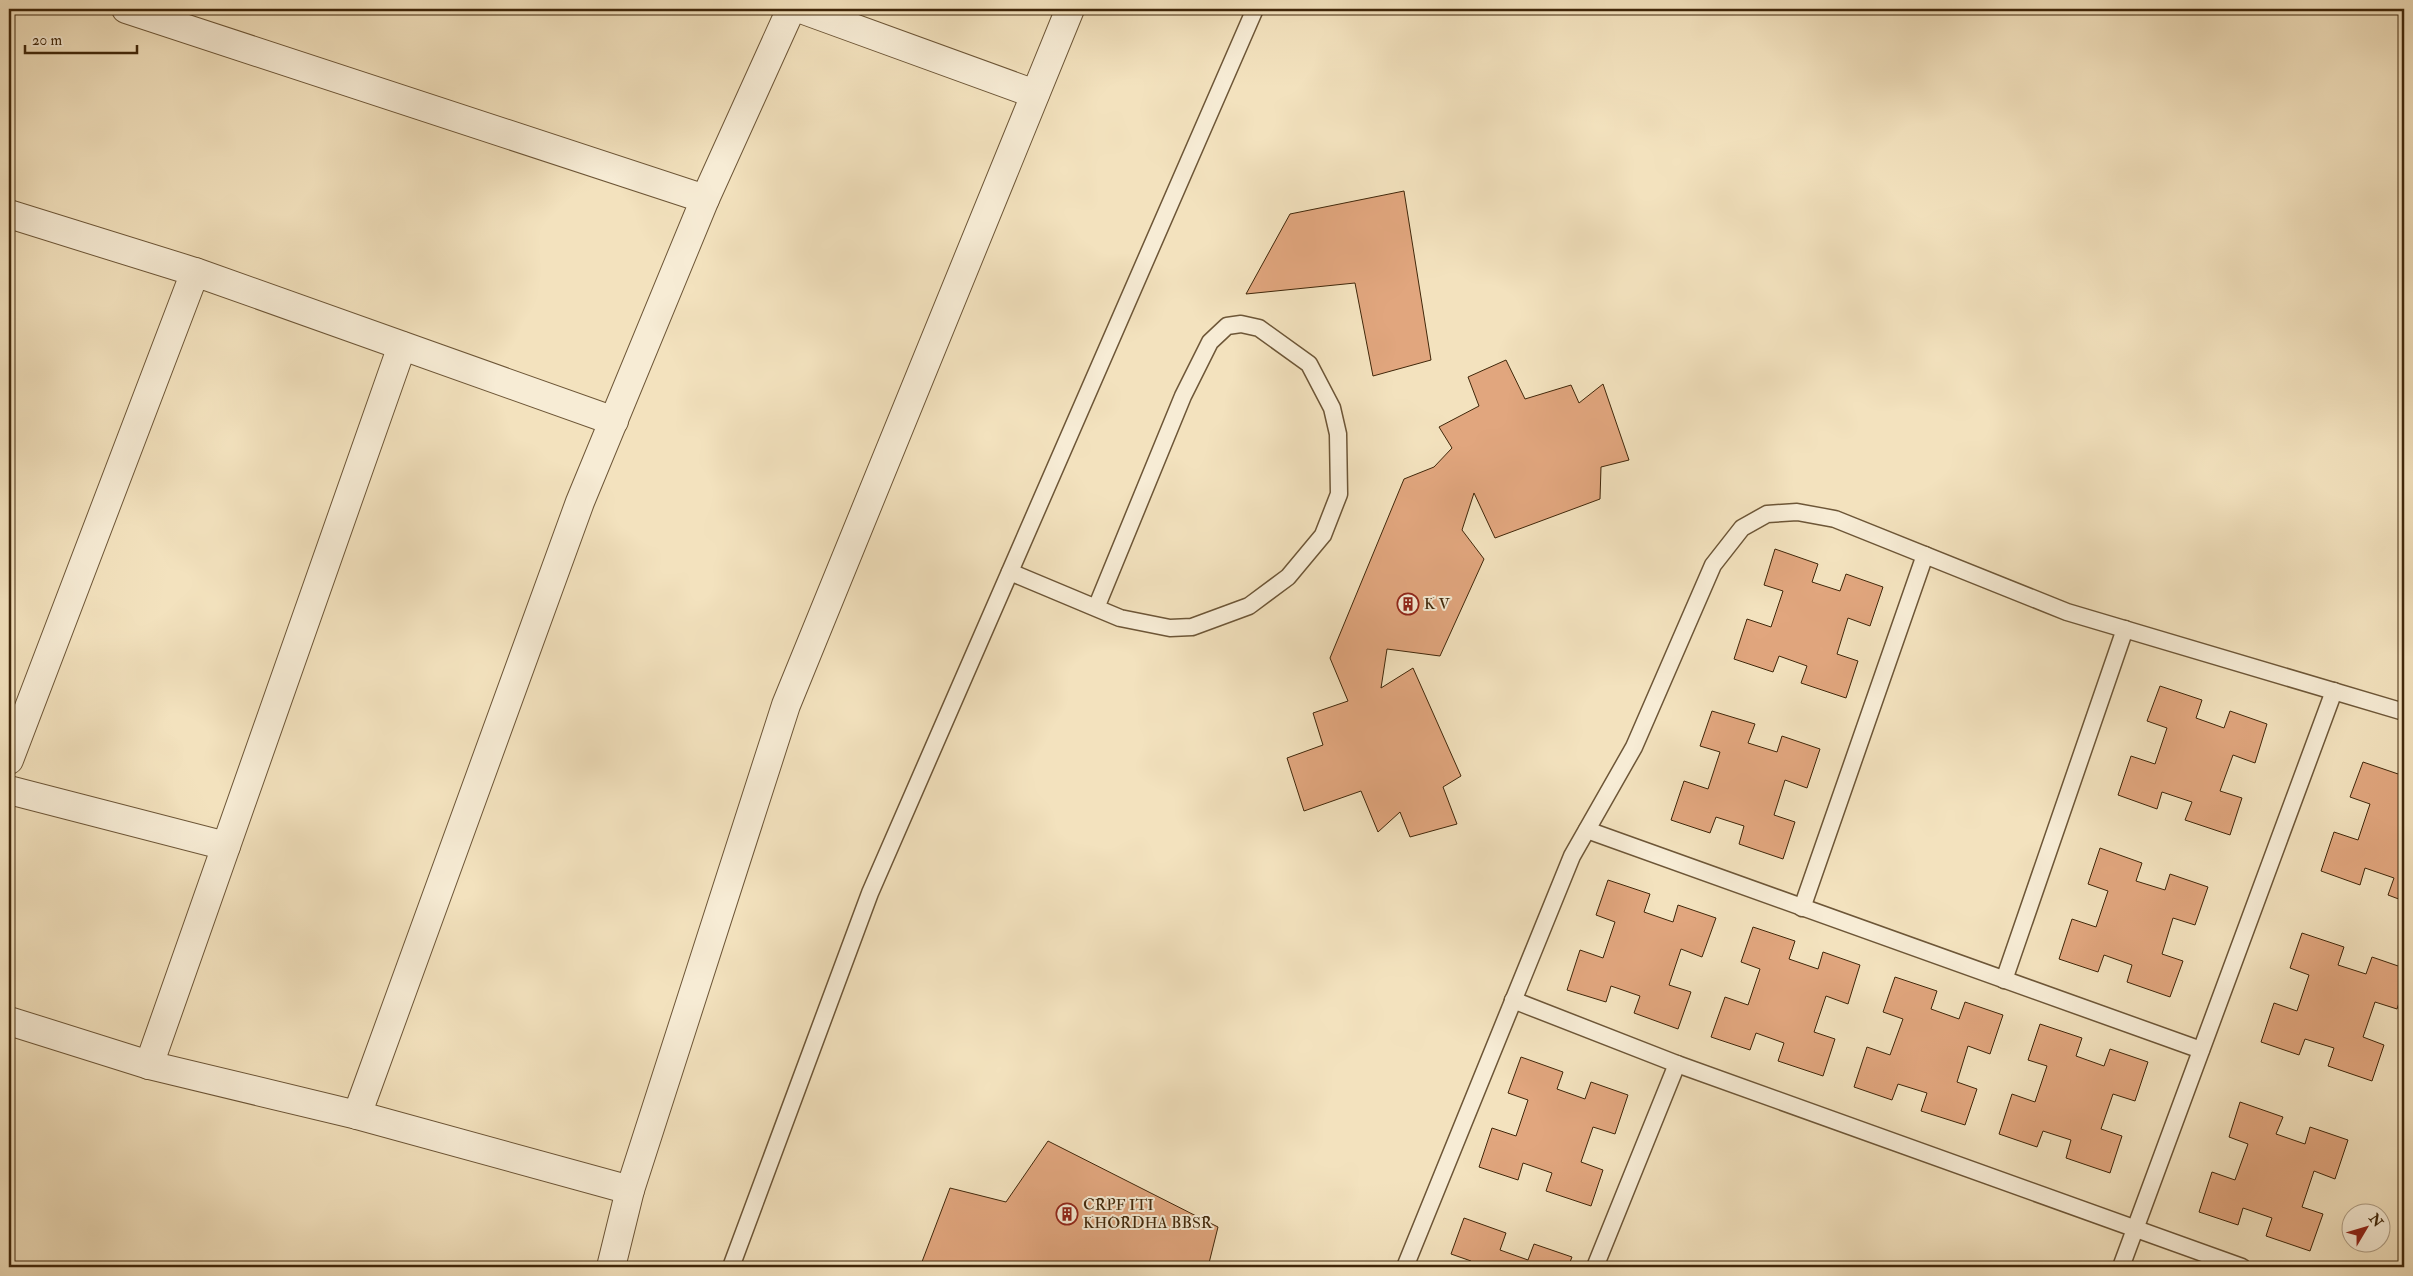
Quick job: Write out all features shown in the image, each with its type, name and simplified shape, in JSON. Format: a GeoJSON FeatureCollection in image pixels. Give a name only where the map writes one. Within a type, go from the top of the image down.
{"type":"FeatureCollection","features":[{"type":"Feature","properties":{"kind":"street"},"geometry":{"type":"LineString","coordinates":[[126,9],[705,199]]}},
{"type":"Feature","properties":{"kind":"street"},"geometry":{"type":"LineString","coordinates":[[357,1115],[580,502],[705,199],[791,9]]}},
{"type":"Feature","properties":{"kind":"street"},"geometry":{"type":"LineString","coordinates":[[801,9],[1035,94]]}},
{"type":"Feature","properties":{"kind":"street"},"geometry":{"type":"LineString","coordinates":[[611,1267],[630,1190],[786,705],[1070,9]]}},
{"type":"Feature","properties":{"kind":"street"},"geometry":{"type":"LineString","coordinates":[[9,214],[195,272],[614,421]]}},
{"type":"Feature","properties":{"kind":"street"},"geometry":{"type":"LineString","coordinates":[[9,760],[195,272]]}},
{"type":"Feature","properties":{"kind":"street"},"geometry":{"type":"LineString","coordinates":[[149,1065],[402,346]]}},
{"type":"Feature","properties":{"kind":"street"},"geometry":{"type":"LineString","coordinates":[[9,790],[226,846]]}},
{"type":"Feature","properties":{"kind":"street"},"geometry":{"type":"LineString","coordinates":[[9,1021],[149,1065],[357,1115],[630,1190]]}},
{"type":"Feature","properties":{"kind":"lane"},"geometry":{"type":"LineString","coordinates":[[730,1267],[870,893],[1255,9]]}},
{"type":"Feature","properties":{"kind":"lane"},"geometry":{"type":"LineString","coordinates":[[1010,572],[1096,608],[1120,618],[1170,628],[1192,627],[1210,622],[1249,606],[1288,577],[1323,535],[1339,494],[1338,434],[1332,408],[1309,364],[1259,328],[1240,324],[1227,326],[1210,342],[1183,396],[1096,608]]}},
{"type":"Feature","properties":{"kind":"lane"},"geometry":{"type":"LineString","coordinates":[[1405,1267],[1572,856],[1634,748],[1712,565],[1742,528],[1767,514],[1797,512],[1835,520],[2067,612],[2404,712]]}},
{"type":"Feature","properties":{"kind":"lane"},"geometry":{"type":"LineString","coordinates":[[1802,908],[1925,555]]}},
{"type":"Feature","properties":{"kind":"lane"},"geometry":{"type":"LineString","coordinates":[[2004,980],[2125,629]]}},
{"type":"Feature","properties":{"kind":"lane"},"geometry":{"type":"LineString","coordinates":[[2121,1267],[2334,691]]}},
{"type":"Feature","properties":{"kind":"lane"},"geometry":{"type":"LineString","coordinates":[[1587,830],[2201,1050]]}},
{"type":"Feature","properties":{"kind":"lane"},"geometry":{"type":"LineString","coordinates":[[1513,1000],[1677,1064],[2242,1267]]}},
{"type":"Feature","properties":{"kind":"lane"},"geometry":{"type":"LineString","coordinates":[[1594,1267],[1677,1064]]}},
{"type":"Feature","properties":{"kind":"building"},"geometry":{"type":"Polygon","coordinates":[[[1404,191],[1431,360],[1373,376],[1355,283],[1246,294],[1290,214],[1404,191]]]}},
{"type":"Feature","properties":{"kind":"building","name":"K V"},"geometry":{"type":"Polygon","coordinates":[[[1506,360],[1525,399],[1571,385],[1579,403],[1603,384],[1629,460],[1601,467],[1600,499],[1495,538],[1474,493],[1462,530],[1484,559],[1440,656],[1387,649],[1381,688],[1413,668],[1461,776],[1443,787],[1457,824],[1410,837],[1400,812],[1378,832],[1361,791],[1304,811],[1287,758],[1323,745],[1313,713],[1348,701],[1330,658],[1404,479],[1434,467],[1452,448],[1439,427],[1479,406],[1468,377],[1506,360]]]}},
{"type":"Feature","properties":{"kind":"building"},"geometry":{"type":"Polygon","coordinates":[[[1775,549],[1818,564],[1812,582],[1840,591],[1846,574],[1883,587],[1870,626],[1848,618],[1837,654],[1858,661],[1846,698],[1801,683],[1807,666],[1779,656],[1773,672],[1734,659],[1747,619],[1771,627],[1783,591],[1764,585],[1775,549]]]}},
{"type":"Feature","properties":{"kind":"building"},"geometry":{"type":"Polygon","coordinates":[[[2160,686],[2202,700],[2196,718],[2224,728],[2230,711],[2267,724],[2255,763],[2233,755],[2220,791],[2242,798],[2230,835],[2185,820],[2192,802],[2162,792],[2157,809],[2118,795],[2131,756],[2155,764],[2167,728],[2147,721],[2160,686]]]}},
{"type":"Feature","properties":{"kind":"building"},"geometry":{"type":"Polygon","coordinates":[[[1712,711],[1755,724],[1748,743],[1777,752],[1782,736],[1820,749],[1807,788],[1785,780],[1774,815],[1795,822],[1783,859],[1739,844],[1744,826],[1716,817],[1710,833],[1671,820],[1684,781],[1708,789],[1720,752],[1700,746],[1712,711]]]}},
{"type":"Feature","properties":{"kind":"building"},"geometry":{"type":"Polygon","coordinates":[[[2363,762],[2404,776],[2399,794],[2404,796],[2404,901],[2388,895],[2394,878],[2365,868],[2360,885],[2321,871],[2334,832],[2358,840],[2370,804],[2350,797],[2363,762]]]}},
{"type":"Feature","properties":{"kind":"building"},"geometry":{"type":"Polygon","coordinates":[[[2100,848],[2142,863],[2136,881],[2165,890],[2170,874],[2208,887],[2195,925],[2173,918],[2162,954],[2183,961],[2170,997],[2127,982],[2132,965],[2104,955],[2098,972],[2059,959],[2072,919],[2096,927],[2108,891],[2088,884],[2100,848]]]}},
{"type":"Feature","properties":{"kind":"building"},"geometry":{"type":"Polygon","coordinates":[[[1608,880],[1650,894],[1644,912],[1673,922],[1678,905],[1716,918],[1702,957],[1681,949],[1669,985],[1691,992],[1678,1029],[1634,1013],[1640,996],[1611,986],[1606,1002],[1567,990],[1580,950],[1603,958],[1615,922],[1596,915],[1608,880]]]}},
{"type":"Feature","properties":{"kind":"building"},"geometry":{"type":"Polygon","coordinates":[[[1753,927],[1795,941],[1789,959],[1818,969],[1823,952],[1860,965],[1848,1004],[1826,996],[1814,1032],[1835,1039],[1823,1076],[1778,1061],[1784,1043],[1756,1033],[1750,1050],[1711,1037],[1725,997],[1748,1005],[1760,969],[1741,962],[1753,927]]]}},
{"type":"Feature","properties":{"kind":"building"},"geometry":{"type":"Polygon","coordinates":[[[2302,933],[2344,947],[2338,965],[2366,974],[2372,957],[2404,968],[2404,987],[2397,1009],[2375,1002],[2363,1037],[2384,1045],[2372,1081],[2328,1066],[2334,1048],[2305,1039],[2299,1055],[2261,1042],[2274,1003],[2297,1011],[2309,975],[2290,968],[2302,933]]]}},
{"type":"Feature","properties":{"kind":"building"},"geometry":{"type":"Polygon","coordinates":[[[1895,977],[1937,991],[1931,1009],[1959,1019],[1965,1002],[2003,1015],[1990,1054],[1968,1046],[1957,1082],[1977,1089],[1965,1125],[1921,1111],[1927,1093],[1898,1084],[1892,1100],[1854,1087],[1867,1047],[1890,1055],[1903,1019],[1883,1012],[1895,977]]]}},
{"type":"Feature","properties":{"kind":"building"},"geometry":{"type":"Polygon","coordinates":[[[2040,1024],[2082,1038],[2076,1056],[2104,1066],[2110,1049],[2148,1062],[2135,1101],[2113,1094],[2101,1129],[2122,1136],[2110,1173],[2066,1158],[2071,1140],[2043,1131],[2037,1147],[1999,1134],[2012,1094],[2035,1102],[2047,1066],[2028,1060],[2040,1024]]]}},
{"type":"Feature","properties":{"kind":"building"},"geometry":{"type":"Polygon","coordinates":[[[1521,1057],[1563,1072],[1557,1089],[1585,1099],[1591,1082],[1628,1095],[1615,1134],[1593,1127],[1581,1162],[1603,1170],[1591,1206],[1546,1191],[1552,1173],[1523,1163],[1518,1180],[1479,1167],[1492,1128],[1516,1136],[1528,1100],[1508,1093],[1521,1057]]]}},
{"type":"Feature","properties":{"kind":"building"},"geometry":{"type":"Polygon","coordinates":[[[2240,1102],[2283,1117],[2276,1134],[2305,1144],[2310,1127],[2348,1140],[2335,1179],[2314,1171],[2302,1207],[2323,1214],[2310,1251],[2266,1236],[2272,1218],[2243,1208],[2238,1225],[2199,1212],[2212,1172],[2235,1180],[2248,1144],[2229,1137],[2240,1102]]]}},
{"type":"Feature","properties":{"kind":"building","name":"CRPF ITI KHORDHA BBSR"},"geometry":{"type":"Polygon","coordinates":[[[1048,1141],[1218,1227],[1208,1267],[920,1267],[950,1188],[1006,1202],[1048,1141]]]}},
{"type":"Feature","properties":{"kind":"building"},"geometry":{"type":"Polygon","coordinates":[[[1464,1218],[1506,1233],[1500,1250],[1528,1260],[1534,1244],[1572,1257],[1568,1267],[1469,1267],[1471,1261],[1451,1254],[1464,1218]]]}},
{"type":"Feature","properties":{"kind":"place","name":"K V"},"geometry":{"type":"Point","coordinates":[1408,604]}},
{"type":"Feature","properties":{"kind":"place","name":"CRPF ITI KHORDHA BBSR"},"geometry":{"type":"Point","coordinates":[1067,1214]}}]}
